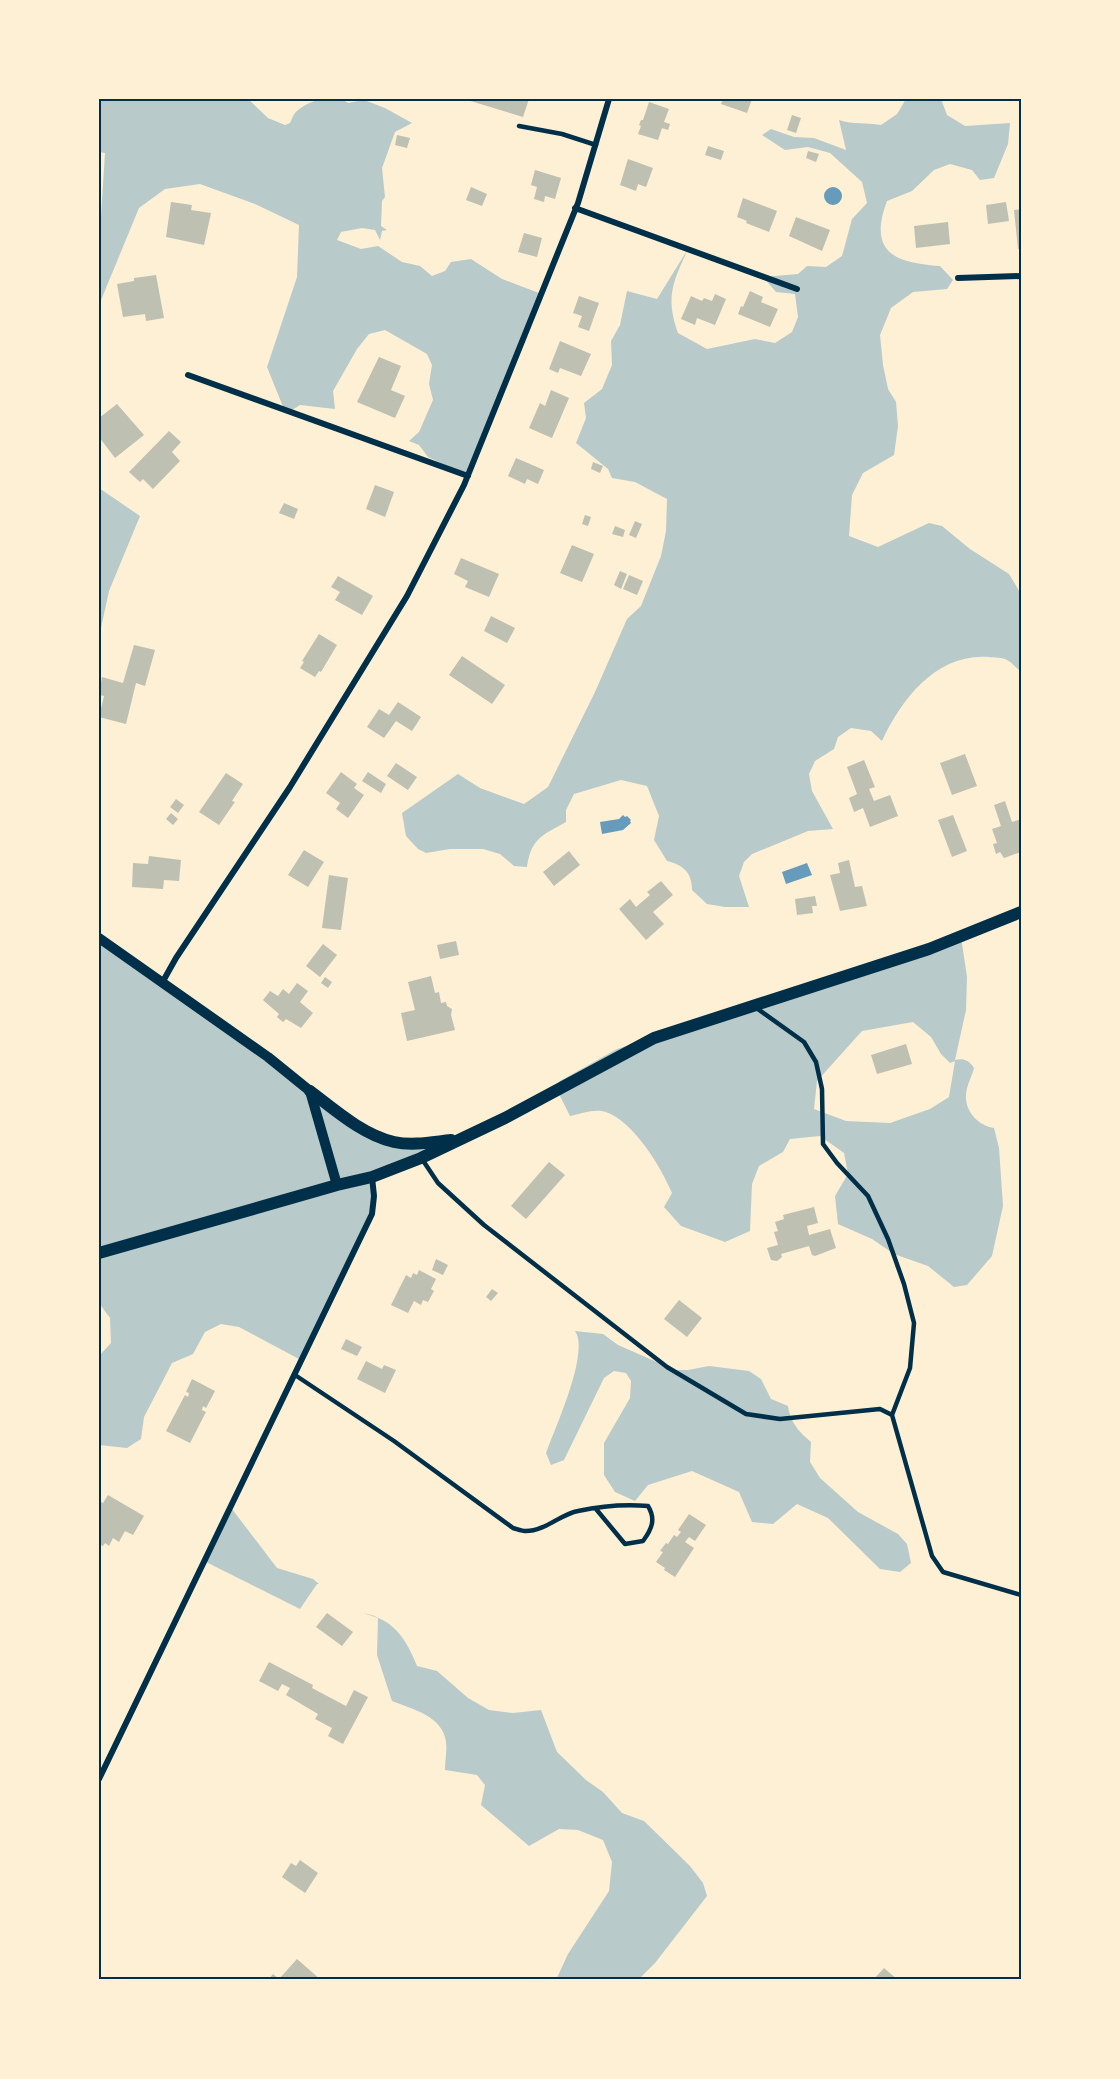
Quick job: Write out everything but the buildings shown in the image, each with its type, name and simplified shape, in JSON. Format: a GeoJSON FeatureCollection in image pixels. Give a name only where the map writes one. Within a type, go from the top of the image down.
{"type":"FeatureCollection","features":[{"type":"Feature","properties":{"kind":"main road"},"geometry":{"type":"LineString","coordinates":[[99,1253],[372,1177],[421,1158],[505,1118],[654,1038],[929,949],[1021,912]]}},
{"type":"Feature","properties":{"kind":"main road"},"geometry":{"type":"LineString","coordinates":[[310,1091],[369,1132],[394,1142],[418,1144],[461,1138]]}},
{"type":"Feature","properties":{"kind":"street"},"geometry":{"type":"LineString","coordinates":[[161,984],[290,787],[407,596],[468,476],[575,208],[609,99]]}},
{"type":"Feature","properties":{"kind":"street"},"geometry":{"type":"LineString","coordinates":[[575,208],[797,289]]}},
{"type":"Feature","properties":{"kind":"street"},"geometry":{"type":"LineString","coordinates":[[958,279],[1021,276]]}},
{"type":"Feature","properties":{"kind":"street"},"geometry":{"type":"LineString","coordinates":[[188,375],[468,476]]}},
{"type":"Feature","properties":{"kind":"street"},"geometry":{"type":"LineString","coordinates":[[99,938],[161,984],[259,1051],[310,1091],[337,1185]]}},
{"type":"Feature","properties":{"kind":"street"},"geometry":{"type":"LineString","coordinates":[[99,1779],[372,1214],[374,1196],[372,1177]]}},
{"type":"Feature","properties":{"kind":"lane"},"geometry":{"type":"LineString","coordinates":[[519,126],[562,134],[596,145]]}},
{"type":"Feature","properties":{"kind":"lane"},"geometry":{"type":"LineString","coordinates":[[752,1005],[804,1042],[816,1062],[822,1089],[823,1144],[837,1163],[868,1196],[888,1239],[904,1284],[914,1323],[910,1368],[892,1415],[932,1556],[943,1572],[1021,1595]]}},
{"type":"Feature","properties":{"kind":"lane"},"geometry":{"type":"LineString","coordinates":[[421,1158],[438,1184],[492,1232],[667,1367],[746,1414],[780,1419],[880,1409],[892,1415]]}},
{"type":"Feature","properties":{"kind":"lane"},"geometry":{"type":"LineString","coordinates":[[294,1376],[394,1441],[513,1528],[527,1531],[540,1528],[562,1516],[578,1511],[626,1504],[648,1506],[653,1514],[653,1525],[644,1541],[625,1544],[596,1509]]}},
{"type":"Feature","properties":{"kind":"shaded area"},"geometry":{"type":"Polygon","coordinates":[[[329,98],[348,103],[364,100],[385,108],[412,123],[395,132],[382,168],[385,197],[382,201],[381,226],[387,230],[382,231],[380,240],[375,230],[362,228],[341,232],[337,240],[361,249],[378,246],[402,262],[420,266],[432,276],[445,271],[451,262],[471,259],[502,279],[539,293],[468,472],[464,474],[428,457],[419,445],[409,441],[419,432],[433,400],[429,384],[432,365],[427,354],[385,330],[369,334],[357,349],[333,391],[335,409],[300,405],[286,414],[267,367],[297,277],[299,225],[255,204],[200,184],[165,189],[139,208],[99,305],[99,222],[105,153],[99,152],[99,99],[248,99],[268,118],[285,125],[290,123],[297,111],[315,101],[329,98]]]}},
{"type":"Feature","properties":{"kind":"shaded area"},"geometry":{"type":"Polygon","coordinates":[[[906,99],[941,99],[947,115],[965,126],[1010,123],[1008,144],[994,178],[980,180],[972,170],[950,164],[934,170],[912,191],[887,201],[881,232],[883,243],[889,252],[910,262],[940,266],[953,280],[947,289],[913,292],[891,308],[880,335],[888,389],[896,402],[898,426],[894,455],[863,473],[852,495],[849,536],[878,547],[929,523],[942,526],[970,549],[1009,574],[1021,594],[1021,672],[1009,661],[1001,658],[970,658],[953,662],[938,670],[911,694],[882,741],[871,731],[851,728],[838,737],[834,749],[815,761],[809,774],[812,791],[833,829],[808,831],[752,854],[744,862],[739,876],[749,907],[707,904],[692,890],[690,878],[685,870],[667,861],[654,840],[659,816],[647,786],[621,780],[574,794],[566,810],[566,822],[539,838],[529,857],[527,867],[514,866],[500,854],[483,849],[450,849],[426,853],[418,849],[406,836],[402,813],[458,774],[480,788],[524,804],[548,787],[595,692],[627,619],[641,606],[661,556],[666,531],[667,499],[635,482],[612,478],[608,469],[576,443],[586,418],[584,403],[602,389],[612,365],[611,341],[620,325],[627,291],[657,299],[688,249],[672,290],[672,309],[678,333],[707,349],[755,339],[775,343],[792,332],[798,317],[795,294],[776,292],[763,277],[798,274],[807,266],[826,267],[842,256],[852,219],[867,203],[862,182],[830,153],[808,147],[785,150],[762,135],[771,129],[794,137],[814,138],[846,150],[839,120],[881,125],[897,114],[906,99]]]}},
{"type":"Feature","properties":{"kind":"shaded area"},"geometry":{"type":"Polygon","coordinates":[[[99,488],[140,516],[109,591],[99,637],[99,488]]]}},
{"type":"Feature","properties":{"kind":"shaded area"},"geometry":{"type":"Polygon","coordinates":[[[99,935],[368,1129],[398,1139],[448,1139],[373,1174],[370,1218],[299,1359],[239,1327],[221,1324],[205,1332],[193,1354],[172,1363],[144,1417],[141,1439],[127,1448],[99,1445],[99,1356],[111,1343],[110,1318],[99,1303],[99,935]]]}},
{"type":"Feature","properties":{"kind":"shaded area"},"geometry":{"type":"Polygon","coordinates":[[[961,937],[967,977],[966,1010],[955,1060],[966,1060],[974,1068],[966,1092],[966,1101],[970,1112],[978,1121],[994,1128],[999,1148],[1003,1206],[992,1256],[967,1285],[954,1287],[928,1266],[894,1254],[872,1239],[838,1224],[835,1196],[848,1174],[844,1153],[820,1136],[790,1139],[783,1152],[759,1166],[752,1184],[750,1231],[725,1242],[681,1226],[664,1207],[672,1193],[661,1171],[645,1146],[627,1125],[602,1111],[570,1116],[555,1086],[617,1049],[961,937]],[[913,1022],[862,1031],[817,1081],[814,1109],[846,1121],[890,1123],[930,1109],[949,1097],[955,1061],[950,1063],[941,1054],[931,1037],[913,1022]]]}},
{"type":"Feature","properties":{"kind":"shaded area"},"geometry":{"type":"Polygon","coordinates":[[[575,1331],[603,1334],[618,1345],[675,1370],[709,1366],[749,1371],[761,1379],[771,1399],[788,1406],[796,1426],[811,1442],[810,1462],[820,1478],[858,1512],[898,1534],[907,1544],[911,1563],[900,1572],[880,1569],[828,1518],[797,1504],[773,1524],[752,1522],[739,1492],[692,1471],[648,1485],[635,1501],[615,1492],[604,1475],[604,1443],[630,1398],[631,1381],[626,1373],[614,1371],[604,1378],[564,1460],[551,1465],[546,1453],[575,1372],[578,1341],[575,1331]]]}},
{"type":"Feature","properties":{"kind":"shaded area"},"geometry":{"type":"Polygon","coordinates":[[[232,1509],[277,1568],[313,1579],[319,1584],[300,1609],[206,1562],[232,1509]]]}},
{"type":"Feature","properties":{"kind":"shaded area"},"geometry":{"type":"Polygon","coordinates":[[[378,1618],[397,1631],[417,1666],[437,1671],[468,1698],[489,1710],[513,1713],[541,1710],[557,1752],[586,1780],[603,1792],[622,1813],[644,1821],[690,1866],[703,1883],[707,1896],[655,1963],[638,1980],[556,1980],[568,1954],[609,1891],[612,1862],[603,1840],[578,1830],[559,1829],[529,1846],[481,1805],[485,1785],[477,1775],[445,1770],[446,1742],[439,1726],[425,1715],[392,1701],[377,1655],[378,1618]]]}},
{"type":"Feature","properties":{"kind":"water"},"geometry":{"type":"Polygon","coordinates":[[[833,187],[839,190],[842,196],[839,202],[833,205],[827,202],[824,196],[827,190],[833,187]]]}},
{"type":"Feature","properties":{"kind":"water"},"geometry":{"type":"Polygon","coordinates":[[[623,815],[631,820],[631,823],[623,830],[602,834],[600,822],[619,819],[623,815]]]}},
{"type":"Feature","properties":{"kind":"water"},"geometry":{"type":"Polygon","coordinates":[[[807,863],[812,875],[786,884],[782,872],[807,863]]]}}]}
